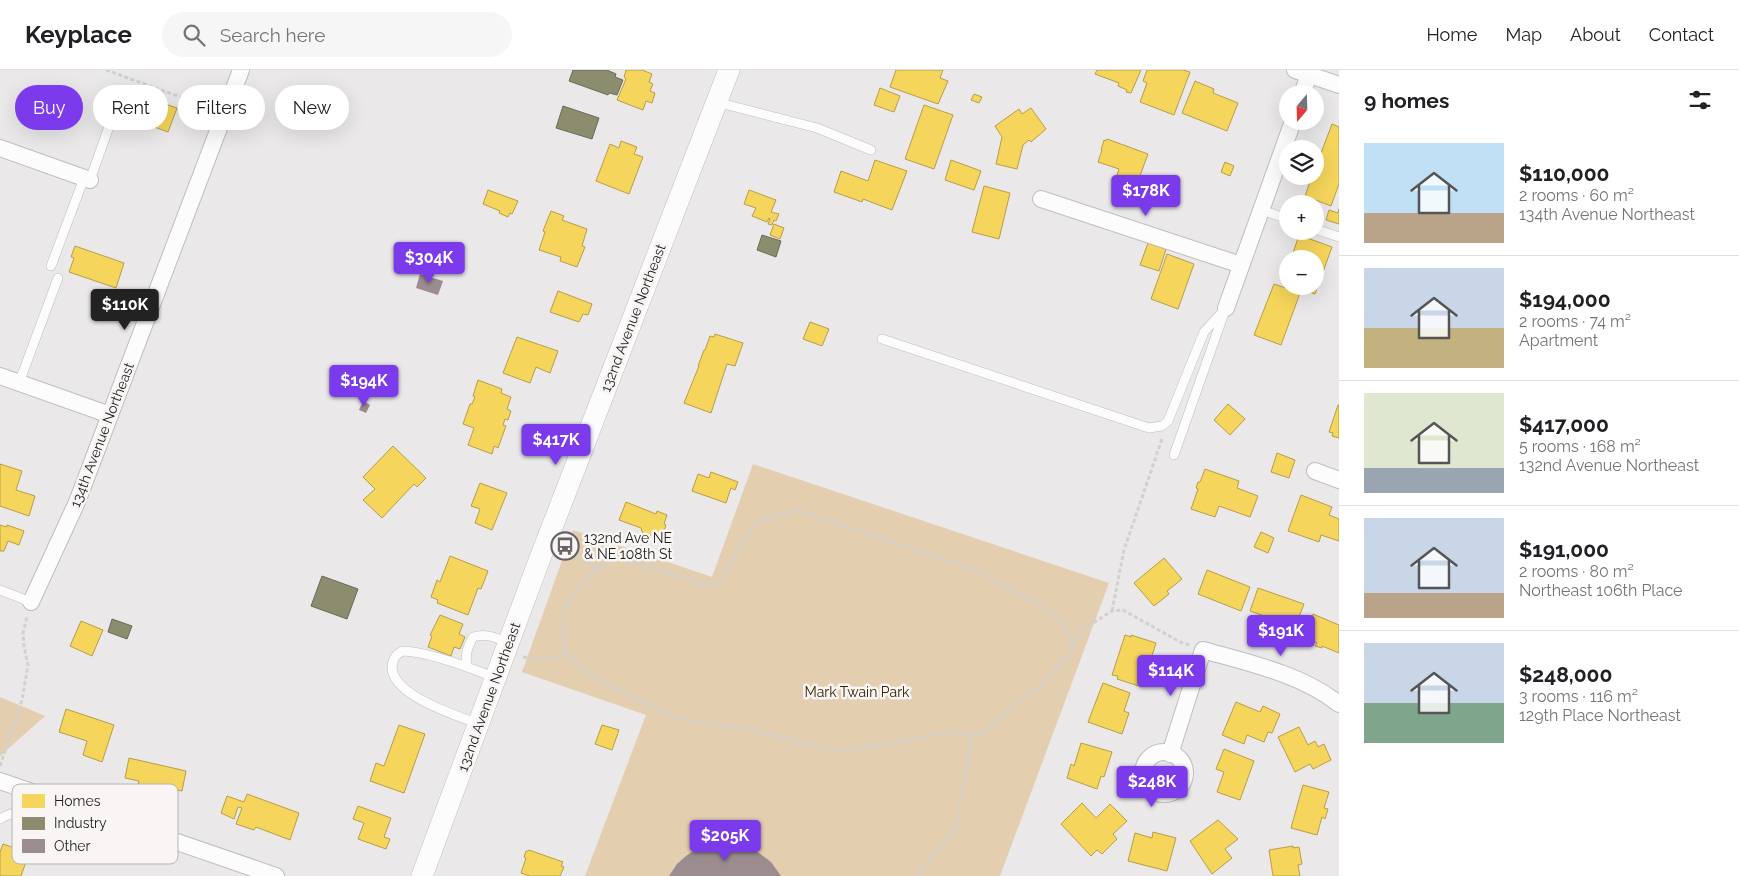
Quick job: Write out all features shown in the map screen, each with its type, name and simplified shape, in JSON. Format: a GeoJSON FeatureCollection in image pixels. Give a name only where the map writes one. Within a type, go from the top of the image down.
{"type":"FeatureCollection","features":[{"type":"Feature","properties":{"kind":"street","name":"134th Avenue Northeast"},"geometry":{"type":"LineString","coordinates":[[31,602],[77,502],[241,70]]}},
{"type":"Feature","properties":{"kind":"street","name":"132nd Avenue Northeast"},"geometry":{"type":"LineString","coordinates":[[422,876],[508,646],[729,70]]}},
{"type":"Feature","properties":{"kind":"street"},"geometry":{"type":"LineString","coordinates":[[1302,85],[1302,72],[1339,85]]}},
{"type":"Feature","properties":{"kind":"street"},"geometry":{"type":"LineString","coordinates":[[1226,308],[1289,130]]}},
{"type":"Feature","properties":{"kind":"street"},"geometry":{"type":"LineString","coordinates":[[0,148],[87,179]]}},
{"type":"Feature","properties":{"kind":"street"},"geometry":{"type":"LineString","coordinates":[[1041,199],[1241,265]]}},
{"type":"Feature","properties":{"kind":"street"},"geometry":{"type":"LineString","coordinates":[[0,376],[110,415]]}},
{"type":"Feature","properties":{"kind":"street"},"geometry":{"type":"LineString","coordinates":[[1315,472],[1339,480]]}},
{"type":"Feature","properties":{"kind":"street"},"geometry":{"type":"LineString","coordinates":[[1170,754],[1203,650],[1275,671],[1326,693],[1339,704]]}},
{"type":"Feature","properties":{"kind":"street"},"geometry":{"type":"LineString","coordinates":[[0,781],[12,785]]}},
{"type":"Feature","properties":{"kind":"street"},"geometry":{"type":"LineString","coordinates":[[178,842],[276,876]]}},
{"type":"Feature","properties":{"kind":"lane"},"geometry":{"type":"LineString","coordinates":[[716,102],[817,128],[871,150]]}},
{"type":"Feature","properties":{"kind":"lane"},"geometry":{"type":"LineString","coordinates":[[52,266],[106,130]]}},
{"type":"Feature","properties":{"kind":"lane"},"geometry":{"type":"LineString","coordinates":[[1261,210],[1279,216]]}},
{"type":"Feature","properties":{"kind":"lane"},"geometry":{"type":"LineString","coordinates":[[1324,232],[1339,237]]}},
{"type":"Feature","properties":{"kind":"lane"},"geometry":{"type":"LineString","coordinates":[[19,383],[58,278]]}},
{"type":"Feature","properties":{"kind":"lane"},"geometry":{"type":"LineString","coordinates":[[882,339],[1149,428],[1162,426],[1168,421],[1204,332],[1226,308]]}},
{"type":"Feature","properties":{"kind":"lane"},"geometry":{"type":"LineString","coordinates":[[1174,455],[1226,308]]}},
{"type":"Feature","properties":{"kind":"lane"},"geometry":{"type":"LineString","coordinates":[[0,590],[31,602]]}},
{"type":"Feature","properties":{"kind":"lane"},"geometry":{"type":"LineString","coordinates":[[467,667],[468,646],[473,637],[487,635],[508,646]]}},
{"type":"Feature","properties":{"kind":"lane"},"geometry":{"type":"LineString","coordinates":[[479,724],[445,711],[411,694],[397,682],[392,670],[394,659],[402,651],[413,651],[496,678]]}},
{"type":"Feature","properties":{"kind":"lane"},"geometry":{"type":"LineString","coordinates":[[0,818],[12,812]]}},
{"type":"Feature","properties":{"kind":"path"},"geometry":{"type":"LineString","coordinates":[[106,70],[178,96]]}},
{"type":"Feature","properties":{"kind":"path"},"geometry":{"type":"LineString","coordinates":[[1112,611],[1124,550],[1164,432]]}},
{"type":"Feature","properties":{"kind":"path"},"geometry":{"type":"LineString","coordinates":[[1074,644],[1057,615],[976,570],[798,510],[755,522],[719,582],[702,584],[618,558],[597,569],[580,587],[566,607],[564,633],[566,654],[592,676],[633,698],[680,719],[758,731],[816,748],[843,751],[951,732],[982,735],[1004,713],[1042,684],[1068,656],[1074,644],[1080,631],[1112,611],[1123,610],[1180,642],[1203,650]]}},
{"type":"Feature","properties":{"kind":"path"},"geometry":{"type":"LineString","coordinates":[[564,551],[591,564],[597,569]]}},
{"type":"Feature","properties":{"kind":"path"},"geometry":{"type":"LineString","coordinates":[[0,767],[22,700],[28,665],[23,633],[31,602]]}},
{"type":"Feature","properties":{"kind":"path"},"geometry":{"type":"LineString","coordinates":[[508,646],[524,658],[543,660],[566,654]]}},
{"type":"Feature","properties":{"kind":"path"},"geometry":{"type":"LineString","coordinates":[[916,876],[955,829],[971,747],[970,733]]}},
{"type":"Feature","properties":{"kind":"green space","name":"Mark Twain Park"},"geometry":{"type":"Polygon","coordinates":[[[753,464],[1109,583],[1000,876],[585,876],[646,715],[522,672],[573,530],[712,577],[753,464]]]}},
{"type":"Feature","properties":{"kind":"green space"},"geometry":{"type":"Polygon","coordinates":[[[0,697],[45,716],[0,756],[0,697]]]}},
{"type":"Feature","properties":{"kind":"building: Homes"},"geometry":{"type":"Polygon","coordinates":[[[626,70],[642,70],[652,74],[649,82],[653,84],[650,91],[655,93],[652,103],[646,101],[643,110],[617,100],[626,79],[624,77],[626,70]]]}},
{"type":"Feature","properties":{"kind":"building: Homes"},"geometry":{"type":"Polygon","coordinates":[[[896,70],[943,70],[940,78],[948,81],[938,104],[890,87],[896,70]]]}},
{"type":"Feature","properties":{"kind":"building: Homes"},"geometry":{"type":"Polygon","coordinates":[[[1097,70],[1141,70],[1131,93],[1118,86],[1119,83],[1095,74],[1097,70]]]}},
{"type":"Feature","properties":{"kind":"building: Homes"},"geometry":{"type":"Polygon","coordinates":[[[1147,70],[1183,70],[1190,72],[1174,115],[1140,102],[1147,83],[1143,81],[1147,70]]]}},
{"type":"Feature","properties":{"kind":"building: Homes"},"geometry":{"type":"Polygon","coordinates":[[[1195,81],[1214,89],[1213,93],[1238,103],[1227,131],[1182,113],[1195,81]]]}},
{"type":"Feature","properties":{"kind":"building: Homes"},"geometry":{"type":"Polygon","coordinates":[[[880,88],[900,96],[894,112],[874,105],[880,88]]]}},
{"type":"Feature","properties":{"kind":"building: Homes"},"geometry":{"type":"Polygon","coordinates":[[[974,94],[982,97],[979,103],[971,100],[974,94]]]}},
{"type":"Feature","properties":{"kind":"building: Homes"},"geometry":{"type":"Polygon","coordinates":[[[168,105],[177,108],[168,132],[163,130],[168,130],[168,105]]]}},
{"type":"Feature","properties":{"kind":"building: Homes"},"geometry":{"type":"Polygon","coordinates":[[[924,105],[953,115],[934,169],[905,159],[924,105]]]}},
{"type":"Feature","properties":{"kind":"building: Homes"},"geometry":{"type":"Polygon","coordinates":[[[1031,108],[1046,129],[1031,142],[1029,140],[1023,145],[1017,169],[996,164],[1002,137],[995,126],[1019,109],[1022,114],[1031,108]]]}},
{"type":"Feature","properties":{"kind":"building: Homes"},"geometry":{"type":"Polygon","coordinates":[[[1332,124],[1339,127],[1339,184],[1331,206],[1324,203],[1324,195],[1305,195],[1309,185],[1324,185],[1324,145],[1332,124]]]}},
{"type":"Feature","properties":{"kind":"building: Homes"},"geometry":{"type":"Polygon","coordinates":[[[1107,139],[1148,154],[1133,195],[1113,188],[1119,169],[1098,162],[1104,140],[1106,141],[1107,139]]]}},
{"type":"Feature","properties":{"kind":"building: Homes"},"geometry":{"type":"Polygon","coordinates":[[[621,141],[637,147],[634,154],[643,157],[629,194],[596,181],[610,144],[619,148],[621,141]]]}},
{"type":"Feature","properties":{"kind":"building: Homes"},"geometry":{"type":"Polygon","coordinates":[[[875,160],[907,171],[892,210],[863,199],[862,202],[834,192],[841,171],[868,181],[875,160]]]}},
{"type":"Feature","properties":{"kind":"building: Homes"},"geometry":{"type":"Polygon","coordinates":[[[951,160],[981,171],[974,190],[945,180],[951,160]]]}},
{"type":"Feature","properties":{"kind":"building: Homes"},"geometry":{"type":"Polygon","coordinates":[[[1225,162],[1234,166],[1230,176],[1221,172],[1225,162]]]}},
{"type":"Feature","properties":{"kind":"building: Homes"},"geometry":{"type":"Polygon","coordinates":[[[984,186],[1010,193],[999,239],[972,232],[984,186]]]}},
{"type":"Feature","properties":{"kind":"building: Homes"},"geometry":{"type":"Polygon","coordinates":[[[488,190],[518,201],[512,214],[510,213],[508,217],[499,213],[500,211],[483,204],[488,190]]]}},
{"type":"Feature","properties":{"kind":"building: Homes"},"geometry":{"type":"Polygon","coordinates":[[[749,190],[776,200],[771,212],[779,214],[772,225],[768,224],[769,218],[767,222],[752,216],[756,208],[744,204],[749,190]]]}},
{"type":"Feature","properties":{"kind":"building: Homes"},"geometry":{"type":"Polygon","coordinates":[[[1339,209],[1339,224],[1326,220],[1329,210],[1338,213],[1339,209]]]}},
{"type":"Feature","properties":{"kind":"building: Homes"},"geometry":{"type":"Polygon","coordinates":[[[551,211],[564,216],[562,220],[587,229],[582,246],[585,247],[577,267],[560,261],[561,257],[539,250],[545,232],[543,231],[551,211]]]}},
{"type":"Feature","properties":{"kind":"building: Homes"},"geometry":{"type":"Polygon","coordinates":[[[774,224],[784,228],[780,239],[770,235],[774,224]]]}},
{"type":"Feature","properties":{"kind":"building: Homes"},"geometry":{"type":"Polygon","coordinates":[[[1297,240],[1313,240],[1332,247],[1324,269],[1324,250],[1294,250],[1297,240]]]}},
{"type":"Feature","properties":{"kind":"building: Homes"},"geometry":{"type":"Polygon","coordinates":[[[1148,243],[1166,249],[1159,271],[1140,265],[1148,243]]]}},
{"type":"Feature","properties":{"kind":"building: Homes"},"geometry":{"type":"Polygon","coordinates":[[[75,246],[124,263],[116,288],[69,272],[74,258],[71,257],[75,246]]]}},
{"type":"Feature","properties":{"kind":"building: Homes"},"geometry":{"type":"Polygon","coordinates":[[[1167,254],[1194,264],[1178,309],[1151,299],[1167,254]]]}},
{"type":"Feature","properties":{"kind":"building: Homes"},"geometry":{"type":"Polygon","coordinates":[[[1274,284],[1279,286],[1279,295],[1299,295],[1281,345],[1254,335],[1274,284]]]}},
{"type":"Feature","properties":{"kind":"building: Homes"},"geometry":{"type":"Polygon","coordinates":[[[558,291],[592,304],[588,315],[583,314],[579,322],[550,312],[558,291]]]}},
{"type":"Feature","properties":{"kind":"building: Homes"},"geometry":{"type":"Polygon","coordinates":[[[810,322],[829,329],[822,346],[803,339],[810,322]]]}},
{"type":"Feature","properties":{"kind":"building: Homes"},"geometry":{"type":"Polygon","coordinates":[[[715,334],[743,343],[735,366],[727,364],[711,413],[684,403],[710,336],[714,337],[715,334]]]}},
{"type":"Feature","properties":{"kind":"building: Homes"},"geometry":{"type":"Polygon","coordinates":[[[517,337],[558,351],[550,373],[536,367],[530,383],[503,373],[517,337]]]}},
{"type":"Feature","properties":{"kind":"building: Homes"},"geometry":{"type":"Polygon","coordinates":[[[478,380],[502,389],[501,393],[511,397],[507,409],[511,411],[508,420],[505,419],[503,425],[506,426],[498,448],[494,446],[492,454],[468,445],[474,428],[463,424],[470,404],[472,404],[475,397],[473,396],[478,380]]]}},
{"type":"Feature","properties":{"kind":"building: Homes"},"geometry":{"type":"Polygon","coordinates":[[[1228,404],[1245,419],[1230,435],[1214,420],[1228,404]]]}},
{"type":"Feature","properties":{"kind":"building: Homes"},"geometry":{"type":"Polygon","coordinates":[[[1338,405],[1339,438],[1332,436],[1333,433],[1329,432],[1338,405]]]}},
{"type":"Feature","properties":{"kind":"building: Homes"},"geometry":{"type":"Polygon","coordinates":[[[393,446],[426,478],[417,487],[414,484],[382,518],[363,500],[375,489],[363,477],[393,446]]]}},
{"type":"Feature","properties":{"kind":"building: Homes"},"geometry":{"type":"Polygon","coordinates":[[[1277,453],[1295,460],[1289,478],[1271,472],[1277,453]]]}},
{"type":"Feature","properties":{"kind":"building: Homes"},"geometry":{"type":"Polygon","coordinates":[[[0,464],[22,471],[16,490],[35,496],[29,516],[0,506],[0,464]]]}},
{"type":"Feature","properties":{"kind":"building: Homes"},"geometry":{"type":"Polygon","coordinates":[[[1205,469],[1239,481],[1237,488],[1258,496],[1250,517],[1219,506],[1215,517],[1191,509],[1198,489],[1196,488],[1198,482],[1200,482],[1205,469]]]}},
{"type":"Feature","properties":{"kind":"building: Homes"},"geometry":{"type":"Polygon","coordinates":[[[711,472],[738,482],[735,490],[731,488],[726,503],[692,491],[698,474],[709,478],[711,472]]]}},
{"type":"Feature","properties":{"kind":"building: Homes"},"geometry":{"type":"Polygon","coordinates":[[[480,483],[507,493],[492,530],[475,523],[480,509],[471,506],[480,483]]]}},
{"type":"Feature","properties":{"kind":"building: Homes"},"geometry":{"type":"Polygon","coordinates":[[[1301,495],[1332,507],[1329,515],[1339,519],[1339,541],[1321,535],[1319,542],[1288,531],[1301,495]]]}},
{"type":"Feature","properties":{"kind":"building: Homes"},"geometry":{"type":"Polygon","coordinates":[[[626,502],[656,514],[657,511],[667,515],[663,533],[661,532],[659,536],[654,534],[648,536],[643,534],[641,528],[619,520],[626,502]]]}},
{"type":"Feature","properties":{"kind":"building: Homes"},"geometry":{"type":"Polygon","coordinates":[[[0,525],[7,527],[7,525],[24,531],[19,545],[8,541],[4,551],[0,551],[0,525]]]}},
{"type":"Feature","properties":{"kind":"building: Homes"},"geometry":{"type":"Polygon","coordinates":[[[1261,532],[1274,538],[1268,553],[1254,547],[1261,532]]]}},
{"type":"Feature","properties":{"kind":"building: Homes"},"geometry":{"type":"Polygon","coordinates":[[[450,556],[488,571],[481,589],[478,588],[468,615],[437,603],[438,600],[431,597],[437,580],[440,582],[450,556]]]}},
{"type":"Feature","properties":{"kind":"building: Homes"},"geometry":{"type":"Polygon","coordinates":[[[1164,558],[1182,579],[1167,591],[1169,594],[1154,606],[1134,583],[1164,558]]]}},
{"type":"Feature","properties":{"kind":"building: Homes"},"geometry":{"type":"Polygon","coordinates":[[[1207,570],[1250,587],[1241,611],[1198,594],[1207,570]]]}},
{"type":"Feature","properties":{"kind":"building: Homes"},"geometry":{"type":"Polygon","coordinates":[[[1258,588],[1304,604],[1292,635],[1272,628],[1275,620],[1250,611],[1258,588]]]}},
{"type":"Feature","properties":{"kind":"building: Homes"},"geometry":{"type":"Polygon","coordinates":[[[1313,614],[1339,625],[1339,653],[1322,646],[1322,648],[1315,646],[1317,643],[1304,637],[1313,614]]]}},
{"type":"Feature","properties":{"kind":"building: Homes"},"geometry":{"type":"Polygon","coordinates":[[[440,615],[463,624],[459,634],[465,637],[460,649],[454,647],[451,656],[428,647],[432,636],[430,635],[440,615]]]}},
{"type":"Feature","properties":{"kind":"building: Homes"},"geometry":{"type":"Polygon","coordinates":[[[81,621],[103,630],[92,656],[70,646],[81,621]]]}},
{"type":"Feature","properties":{"kind":"building: Homes"},"geometry":{"type":"Polygon","coordinates":[[[1125,635],[1156,643],[1142,687],[1117,679],[1118,676],[1112,675],[1125,635]]]}},
{"type":"Feature","properties":{"kind":"building: Homes"},"geometry":{"type":"Polygon","coordinates":[[[1103,683],[1130,693],[1124,711],[1129,713],[1122,734],[1088,722],[1103,683]]]}},
{"type":"Feature","properties":{"kind":"building: Homes"},"geometry":{"type":"Polygon","coordinates":[[[1236,702],[1260,712],[1263,706],[1280,714],[1272,733],[1268,732],[1264,742],[1247,735],[1244,744],[1222,735],[1236,702]]]}},
{"type":"Feature","properties":{"kind":"building: Homes"},"geometry":{"type":"Polygon","coordinates":[[[66,709],[114,725],[102,762],[83,755],[87,741],[59,732],[66,709]]]}},
{"type":"Feature","properties":{"kind":"building: Homes"},"geometry":{"type":"Polygon","coordinates":[[[399,725],[425,734],[404,793],[370,781],[376,763],[384,766],[399,725]]]}},
{"type":"Feature","properties":{"kind":"building: Homes"},"geometry":{"type":"Polygon","coordinates":[[[602,725],[619,730],[612,750],[595,744],[602,725]]]}},
{"type":"Feature","properties":{"kind":"building: Homes"},"geometry":{"type":"Polygon","coordinates":[[[1299,727],[1308,745],[1315,741],[1318,747],[1324,744],[1331,760],[1313,769],[1310,764],[1295,772],[1278,737],[1299,727]]]}},
{"type":"Feature","properties":{"kind":"building: Homes"},"geometry":{"type":"Polygon","coordinates":[[[1081,743],[1112,752],[1104,777],[1101,776],[1097,789],[1067,778],[1071,764],[1074,766],[1081,743]]]}},
{"type":"Feature","properties":{"kind":"building: Homes"},"geometry":{"type":"Polygon","coordinates":[[[1224,749],[1254,761],[1240,800],[1217,792],[1224,772],[1216,769],[1224,749]]]}},
{"type":"Feature","properties":{"kind":"building: Homes"},"geometry":{"type":"Polygon","coordinates":[[[129,758],[186,771],[182,791],[178,790],[178,784],[138,784],[139,781],[125,778],[129,758]]]}},
{"type":"Feature","properties":{"kind":"building: Homes"},"geometry":{"type":"Polygon","coordinates":[[[1303,785],[1329,792],[1324,808],[1328,809],[1325,819],[1322,817],[1317,835],[1291,828],[1303,785]]]}},
{"type":"Feature","properties":{"kind":"building: Homes"},"geometry":{"type":"Polygon","coordinates":[[[247,794],[299,813],[290,840],[256,827],[254,830],[236,824],[242,808],[238,807],[234,819],[221,813],[227,796],[244,802],[247,794]]]}},
{"type":"Feature","properties":{"kind":"building: Homes"},"geometry":{"type":"Polygon","coordinates":[[[1082,803],[1096,818],[1110,804],[1127,821],[1113,834],[1117,839],[1102,854],[1097,850],[1091,856],[1061,824],[1082,803]]]}},
{"type":"Feature","properties":{"kind":"building: Homes"},"geometry":{"type":"Polygon","coordinates":[[[358,806],[391,818],[384,837],[390,839],[386,849],[358,839],[364,823],[353,819],[358,806]]]}},
{"type":"Feature","properties":{"kind":"building: Homes"},"geometry":{"type":"Polygon","coordinates":[[[1218,820],[1238,839],[1225,849],[1232,858],[1212,874],[1190,841],[1218,820]]]}},
{"type":"Feature","properties":{"kind":"building: Homes"},"geometry":{"type":"Polygon","coordinates":[[[1153,832],[1176,838],[1167,871],[1128,861],[1135,833],[1152,838],[1153,832]]]}},
{"type":"Feature","properties":{"kind":"building: Homes"},"geometry":{"type":"Polygon","coordinates":[[[3,844],[12,847],[12,864],[25,864],[21,876],[0,876],[0,852],[3,844]]]}},
{"type":"Feature","properties":{"kind":"building: Homes"},"geometry":{"type":"Polygon","coordinates":[[[1293,846],[1293,848],[1299,847],[1302,864],[1298,865],[1300,876],[1273,876],[1269,850],[1293,846]]]}},
{"type":"Feature","properties":{"kind":"building: Homes"},"geometry":{"type":"Polygon","coordinates":[[[529,850],[563,862],[561,866],[564,867],[560,876],[530,876],[521,873],[526,858],[524,857],[526,851],[529,850]]]}},
{"type":"Feature","properties":{"kind":"building: Industry"},"geometry":{"type":"Polygon","coordinates":[[[573,70],[607,70],[616,74],[615,77],[623,80],[617,95],[609,93],[608,95],[569,81],[573,70]]]}},
{"type":"Feature","properties":{"kind":"building: Industry"},"geometry":{"type":"Polygon","coordinates":[[[563,106],[599,118],[592,139],[556,128],[563,106]]]}},
{"type":"Feature","properties":{"kind":"building: Industry"},"geometry":{"type":"Polygon","coordinates":[[[762,235],[781,241],[776,257],[757,250],[762,235]]]}},
{"type":"Feature","properties":{"kind":"building: Industry"},"geometry":{"type":"Polygon","coordinates":[[[322,576],[358,589],[347,619],[311,606],[322,576]]]}},
{"type":"Feature","properties":{"kind":"building: Industry"},"geometry":{"type":"Polygon","coordinates":[[[112,619],[132,626],[127,639],[108,632],[112,619]]]}},
{"type":"Feature","properties":{"kind":"building: Other"},"geometry":{"type":"Polygon","coordinates":[[[420,274],[443,281],[438,295],[416,288],[420,274]]]}},
{"type":"Feature","properties":{"kind":"building: Other"},"geometry":{"type":"Polygon","coordinates":[[[363,401],[370,405],[366,413],[359,410],[363,401]]]}},
{"type":"Feature","properties":{"kind":"building: Other"},"geometry":{"type":"Polygon","coordinates":[[[720,842],[733,842],[751,847],[771,862],[781,876],[669,876],[677,864],[696,849],[720,842]]]}},
{"type":"Feature","properties":{"kind":"place","name":"132nd Ave NE & NE 108th St"},"geometry":{"type":"Point","coordinates":[565,546]}}]}
